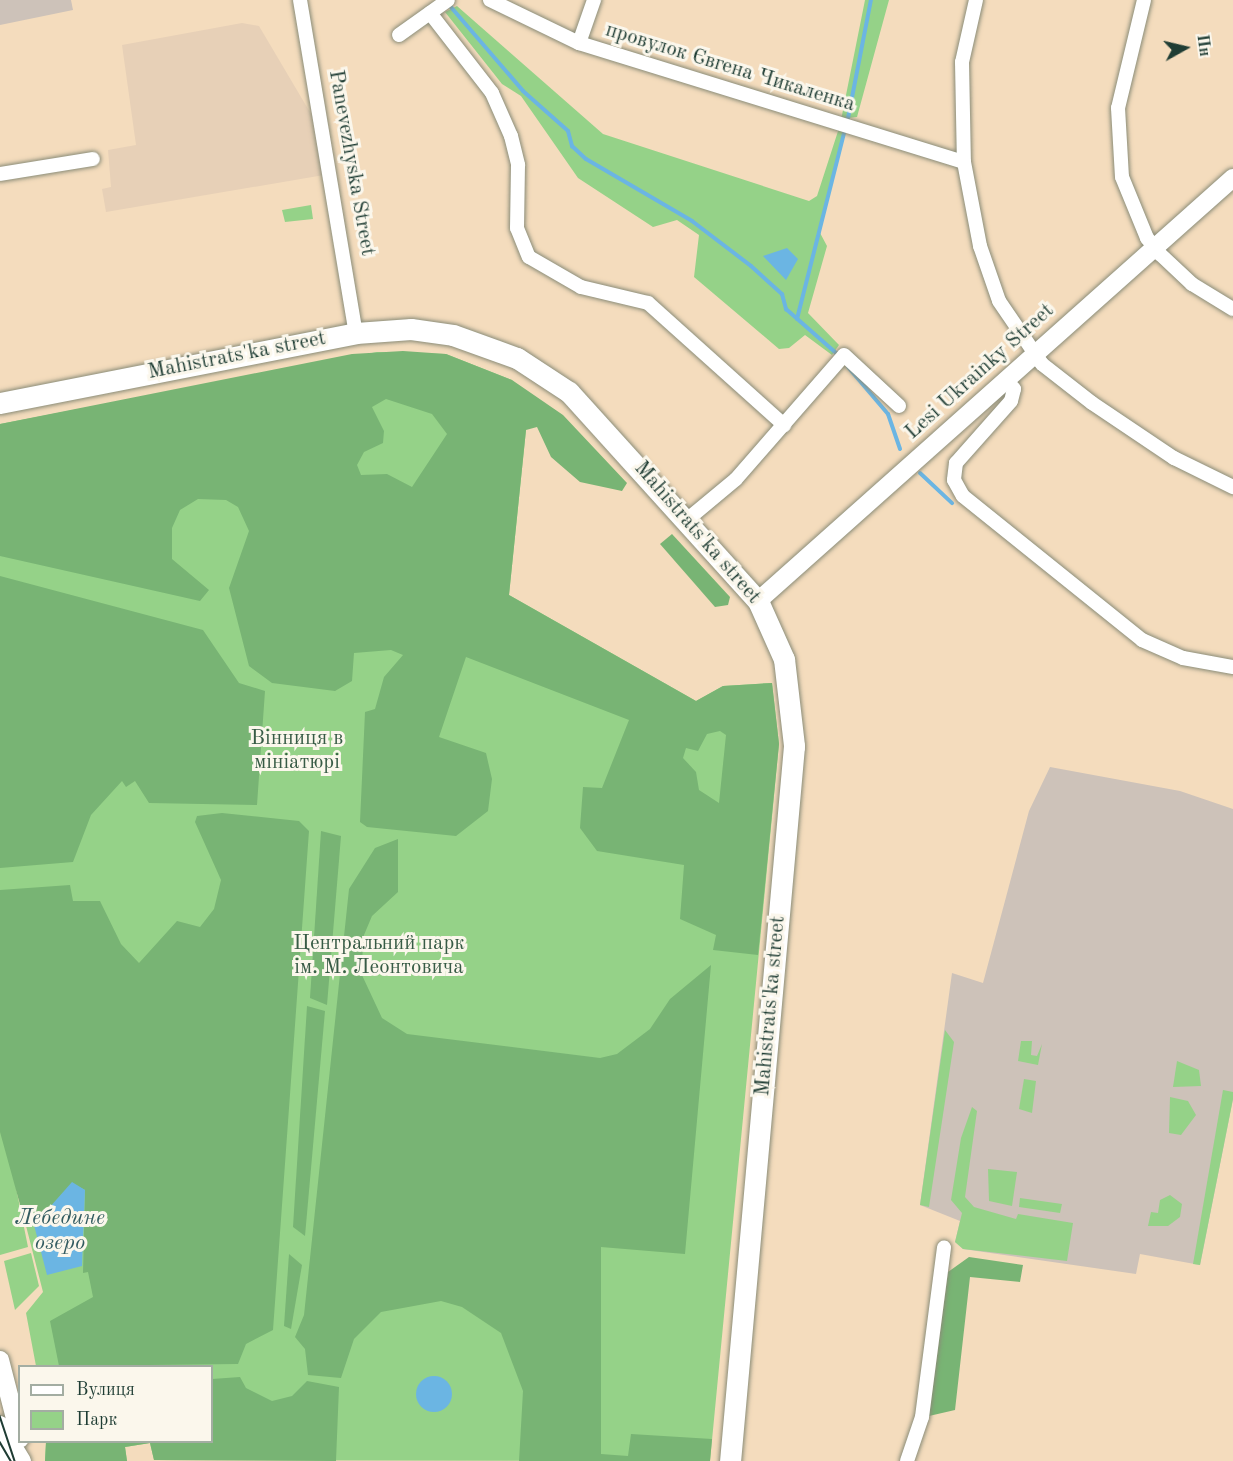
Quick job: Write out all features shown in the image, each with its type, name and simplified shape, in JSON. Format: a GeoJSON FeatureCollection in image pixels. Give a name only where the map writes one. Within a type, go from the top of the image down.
{"type":"FeatureCollection","features":[{"type":"Feature","properties":{"kind":"main road","name":"Lesi Ukrainky Street"},"geometry":{"type":"LineString","coordinates":[[758,602],[1154,246],[1233,178]]}},
{"type":"Feature","properties":{"kind":"main road","name":"Mahistrats'ka street"},"geometry":{"type":"LineString","coordinates":[[0,403],[356,333],[441,333],[530,364],[588,409],[688,519],[758,602],[784,659],[794,746],[730,1461]]}},
{"type":"Feature","properties":{"kind":"main road"},"geometry":{"type":"LineString","coordinates":[[0,1359],[3,1394],[18,1435]]}},
{"type":"Feature","properties":{"kind":"main road"},"geometry":{"type":"LineString","coordinates":[[0,1425],[23,1461]]}},
{"type":"Feature","properties":{"kind":"main road"},"geometry":{"type":"LineString","coordinates":[[20,1443],[23,1461]]}},
{"type":"Feature","properties":{"kind":"main road"},"geometry":{"type":"LineString","coordinates":[[0,1449],[2,1461]]}},
{"type":"Feature","properties":{"kind":"street","name":"Panevezhyska Street"},"geometry":{"type":"LineString","coordinates":[[300,0],[356,333]]}},
{"type":"Feature","properties":{"kind":"street"},"geometry":{"type":"LineString","coordinates":[[399,35],[447,0]]}},
{"type":"Feature","properties":{"kind":"street","name":"провулок Євгена Чикаленка"},"geometry":{"type":"LineString","coordinates":[[490,0],[579,43],[964,162]]}},
{"type":"Feature","properties":{"kind":"street"},"geometry":{"type":"LineString","coordinates":[[579,43],[594,0]]}},
{"type":"Feature","properties":{"kind":"street"},"geometry":{"type":"LineString","coordinates":[[976,0],[962,62],[964,162],[980,246],[999,301],[1035,355],[1146,441],[1233,486]]}},
{"type":"Feature","properties":{"kind":"street"},"geometry":{"type":"LineString","coordinates":[[1144,0],[1121,93],[1117,140],[1128,194],[1154,246],[1187,280],[1233,309]]}},
{"type":"Feature","properties":{"kind":"street"},"geometry":{"type":"LineString","coordinates":[[430,13],[492,93],[511,136],[518,165],[517,228],[529,257],[581,287],[648,303],[784,425]]}},
{"type":"Feature","properties":{"kind":"street"},"geometry":{"type":"LineString","coordinates":[[0,174],[93,159]]}},
{"type":"Feature","properties":{"kind":"street"},"geometry":{"type":"LineString","coordinates":[[688,519],[736,478],[842,356],[850,356],[899,406]]}},
{"type":"Feature","properties":{"kind":"street"},"geometry":{"type":"LineString","coordinates":[[1006,380],[1014,389],[1011,402],[956,464],[954,480],[963,496],[1142,640],[1183,658],[1233,667]]}},
{"type":"Feature","properties":{"kind":"street"},"geometry":{"type":"LineString","coordinates":[[907,1461],[922,1417],[944,1247]]}},
{"type":"Feature","properties":{"kind":"shaded area"},"geometry":{"type":"Polygon","coordinates":[[[0,0],[71,0],[73,10],[0,25],[0,0]]]}},
{"type":"Feature","properties":{"kind":"shaded area"},"geometry":{"type":"Polygon","coordinates":[[[242,23],[259,26],[314,119],[324,175],[106,212],[102,189],[111,187],[108,150],[136,145],[122,45],[242,23]]]}},
{"type":"Feature","properties":{"kind":"shaded area"},"geometry":{"type":"Polygon","coordinates":[[[1050,767],[1180,791],[1233,809],[1233,1099],[1200,1265],[1140,1254],[1136,1274],[963,1249],[955,1242],[960,1221],[920,1205],[952,973],[983,983],[1029,811],[1050,767]]]}},
{"type":"Feature","properties":{"kind":"green space"},"geometry":{"type":"Polygon","coordinates":[[[865,0],[889,0],[857,117],[848,118],[844,133],[819,231],[827,246],[808,313],[839,345],[832,355],[805,335],[789,348],[779,349],[694,277],[699,235],[677,220],[653,227],[578,178],[521,96],[502,84],[445,12],[457,6],[603,134],[809,201],[817,196],[840,125],[865,0]]]}},
{"type":"Feature","properties":{"kind":"green space"},"geometry":{"type":"Polygon","coordinates":[[[311,205],[313,219],[285,222],[282,210],[311,205]]]}},
{"type":"Feature","properties":{"kind":"green space"},"geometry":{"type":"Polygon","coordinates":[[[403,351],[446,354],[512,380],[563,415],[627,483],[622,491],[580,482],[551,457],[537,427],[526,430],[509,595],[696,701],[723,686],[772,683],[779,744],[758,955],[713,950],[716,935],[680,919],[684,865],[597,851],[580,828],[583,787],[602,788],[629,720],[466,657],[439,737],[486,753],[492,779],[488,811],[456,836],[367,827],[360,822],[365,712],[375,709],[384,677],[403,655],[391,650],[354,653],[352,681],[335,691],[272,683],[249,666],[229,588],[249,531],[238,507],[226,500],[198,499],[180,510],[172,528],[172,559],[209,590],[200,601],[0,556],[0,424],[352,354],[403,351]],[[386,399],[372,407],[384,431],[383,443],[364,452],[357,465],[361,475],[387,474],[412,487],[447,434],[432,414],[386,399]],[[720,731],[707,734],[698,751],[686,748],[683,758],[696,772],[699,790],[719,803],[726,735],[720,731]]]}},
{"type":"Feature","properties":{"kind":"green space","name":"Центральний парк ім. М. Леонтовича"},"geometry":{"type":"Polygon","coordinates":[[[377,352],[446,354],[512,380],[526,430],[509,595],[696,701],[723,686],[772,683],[779,744],[710,1461],[154,1460],[150,1443],[213,1443],[213,1365],[36,1365],[26,1313],[43,1292],[15,1183],[28,1247],[0,1255],[0,424],[377,352]]]}},
{"type":"Feature","properties":{"kind":"green space"},"geometry":{"type":"Polygon","coordinates":[[[672,534],[730,597],[728,605],[715,607],[660,544],[672,534]]]}},
{"type":"Feature","properties":{"kind":"green space"},"geometry":{"type":"Polygon","coordinates":[[[0,576],[203,630],[239,683],[265,691],[257,805],[149,803],[135,781],[126,787],[122,781],[91,815],[73,862],[0,868],[0,576]]]}},
{"type":"Feature","properties":{"kind":"green space"},"geometry":{"type":"Polygon","coordinates":[[[222,813],[299,821],[309,831],[273,1330],[246,1344],[238,1364],[59,1365],[50,1321],[93,1297],[88,1272],[83,1273],[85,1190],[72,1183],[34,1225],[24,1219],[0,1132],[0,890],[70,885],[73,901],[100,901],[121,944],[139,963],[177,921],[200,927],[214,909],[221,880],[195,822],[197,816],[222,813]]]}},
{"type":"Feature","properties":{"kind":"green space"},"geometry":{"type":"Polygon","coordinates":[[[321,831],[341,836],[327,1005],[310,998],[321,831]]]}},
{"type":"Feature","properties":{"kind":"green space"},"geometry":{"type":"Polygon","coordinates":[[[398,839],[398,892],[372,916],[364,935],[361,973],[382,1018],[407,1034],[600,1058],[617,1054],[650,1029],[670,999],[711,965],[685,1254],[601,1247],[601,1454],[628,1456],[631,1434],[712,1439],[710,1461],[519,1461],[523,1391],[501,1333],[462,1307],[441,1301],[381,1312],[354,1339],[341,1378],[308,1375],[305,1349],[295,1337],[304,1315],[349,889],[375,848],[398,839]]]}},
{"type":"Feature","properties":{"kind":"green space"},"geometry":{"type":"Polygon","coordinates":[[[307,1006],[325,1011],[305,1236],[293,1227],[307,1006]]]}},
{"type":"Feature","properties":{"kind":"green space"},"geometry":{"type":"Polygon","coordinates":[[[945,1030],[954,1042],[929,1207],[920,1205],[945,1030]]]}},
{"type":"Feature","properties":{"kind":"green space"},"geometry":{"type":"Polygon","coordinates":[[[1021,1041],[1032,1041],[1031,1055],[1037,1056],[1042,1044],[1038,1065],[1018,1061],[1021,1041]]]}},
{"type":"Feature","properties":{"kind":"green space"},"geometry":{"type":"Polygon","coordinates":[[[1177,1061],[1199,1070],[1201,1086],[1173,1087],[1177,1061]]]}},
{"type":"Feature","properties":{"kind":"green space"},"geometry":{"type":"Polygon","coordinates":[[[1024,1079],[1036,1081],[1032,1113],[1019,1109],[1024,1079]]]}},
{"type":"Feature","properties":{"kind":"green space"},"geometry":{"type":"Polygon","coordinates":[[[1223,1090],[1233,1092],[1233,1099],[1200,1265],[1193,1264],[1223,1090]]]}},
{"type":"Feature","properties":{"kind":"green space"},"geometry":{"type":"Polygon","coordinates":[[[1170,1097],[1188,1101],[1196,1115],[1181,1135],[1169,1133],[1170,1097]]]}},
{"type":"Feature","properties":{"kind":"green space"},"geometry":{"type":"Polygon","coordinates":[[[972,1107],[977,1111],[965,1197],[974,1207],[1016,1219],[1018,1214],[1073,1223],[1067,1261],[963,1249],[955,1242],[962,1213],[951,1200],[961,1138],[972,1107]]]}},
{"type":"Feature","properties":{"kind":"green space"},"geometry":{"type":"Polygon","coordinates":[[[988,1169],[1017,1172],[1012,1206],[989,1201],[988,1169]]]}},
{"type":"Feature","properties":{"kind":"green space"},"geometry":{"type":"Polygon","coordinates":[[[1170,1195],[1182,1204],[1180,1217],[1168,1226],[1148,1226],[1151,1212],[1158,1213],[1160,1200],[1170,1195]]]}},
{"type":"Feature","properties":{"kind":"green space"},"geometry":{"type":"Polygon","coordinates":[[[1020,1198],[1062,1204],[1060,1213],[1019,1207],[1020,1198]]]}},
{"type":"Feature","properties":{"kind":"green space"},"geometry":{"type":"Polygon","coordinates":[[[31,1253],[39,1286],[15,1310],[4,1261],[31,1253]]]}},
{"type":"Feature","properties":{"kind":"green space"},"geometry":{"type":"Polygon","coordinates":[[[289,1254],[302,1265],[291,1329],[284,1326],[289,1254]]]}},
{"type":"Feature","properties":{"kind":"green space"},"geometry":{"type":"Polygon","coordinates":[[[969,1257],[1023,1265],[1020,1282],[970,1277],[955,1410],[929,1416],[948,1272],[969,1257]]]}},
{"type":"Feature","properties":{"kind":"green space"},"geometry":{"type":"Polygon","coordinates":[[[240,1377],[246,1388],[272,1401],[292,1396],[307,1381],[339,1387],[336,1461],[154,1460],[150,1443],[213,1443],[213,1379],[240,1377]]]}},
{"type":"Feature","properties":{"kind":"green space","name":"Центральний парк ім. М. Леонтовича"},"geometry":{"type":"Polygon","coordinates":[[[46,1443],[150,1443],[125,1447],[127,1461],[45,1461],[46,1443]]]}},
{"type":"Feature","properties":{"kind":"green space"},"geometry":{"type":"Polygon","coordinates":[[[46,1443],[150,1443],[125,1447],[127,1461],[45,1461],[46,1443]]]}},
{"type":"Feature","properties":{"kind":"water"},"geometry":{"type":"Polygon","coordinates":[[[787,248],[798,259],[786,280],[763,256],[787,248]]]}},
{"type":"Feature","properties":{"kind":"water","name":"Лебедине озеро"},"geometry":{"type":"Polygon","coordinates":[[[72,1182],[85,1190],[82,1266],[47,1275],[34,1225],[72,1182]]]}},
{"type":"Feature","properties":{"kind":"water"},"geometry":{"type":"Polygon","coordinates":[[[434,1376],[447,1381],[452,1394],[447,1407],[434,1412],[421,1407],[416,1394],[421,1381],[434,1376]]]}},
{"type":"Feature","properties":{"kind":"waterway"},"geometry":{"type":"LineString","coordinates":[[848,118],[871,0]]}},
{"type":"Feature","properties":{"kind":"waterway"},"geometry":{"type":"LineString","coordinates":[[450,6],[523,91],[568,131],[572,146],[586,159],[692,221],[751,266],[782,294],[786,309],[836,353]]}},
{"type":"Feature","properties":{"kind":"waterway"},"geometry":{"type":"LineString","coordinates":[[797,319],[844,133]]}},
{"type":"Feature","properties":{"kind":"waterway"},"geometry":{"type":"LineString","coordinates":[[848,367],[888,414],[900,449]]}},
{"type":"Feature","properties":{"kind":"waterway"},"geometry":{"type":"LineString","coordinates":[[920,473],[952,503]]}},
{"type":"Feature","properties":{"kind":"tram line"},"geometry":{"type":"LineString","coordinates":[[0,1416],[15,1461]]}},
{"type":"Feature","properties":{"kind":"tram line"},"geometry":{"type":"LineString","coordinates":[[0,1442],[11,1461]]}},
{"type":"Feature","properties":{"kind":"park label","name":"Вінниця в мініатюрі"},"geometry":{"type":"Point","coordinates":[297,751]}}]}
